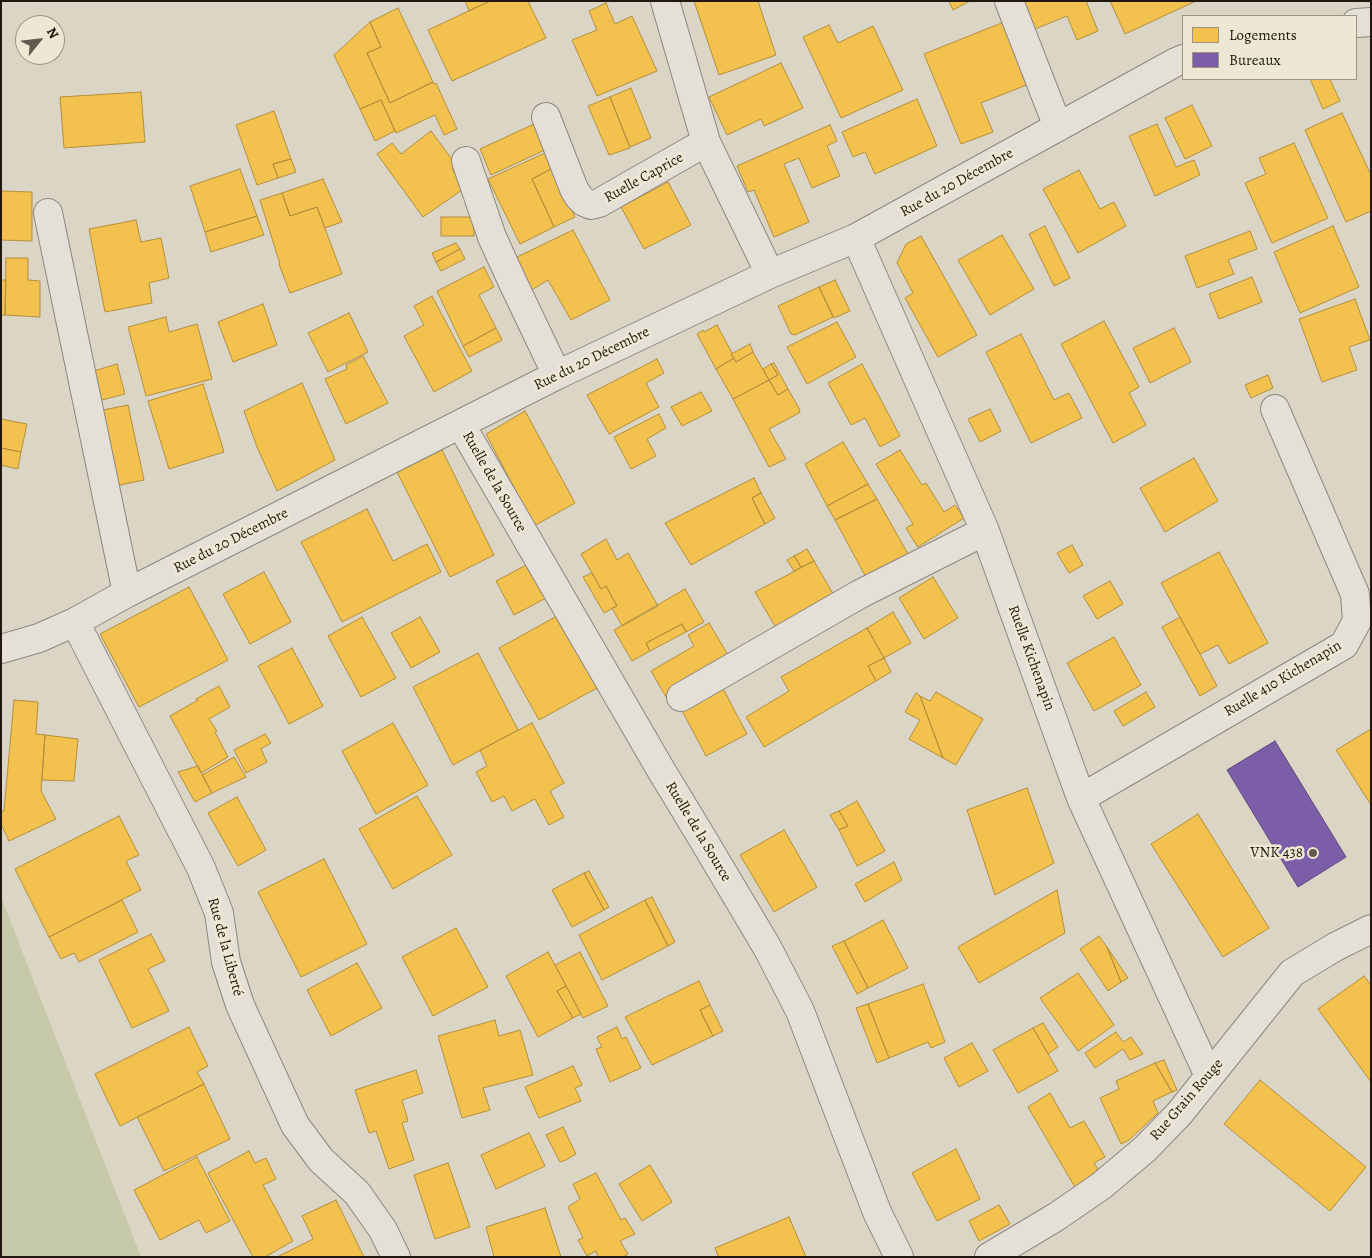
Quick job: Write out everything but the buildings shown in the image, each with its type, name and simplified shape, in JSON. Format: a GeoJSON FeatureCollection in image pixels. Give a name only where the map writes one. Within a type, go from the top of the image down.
{"type":"FeatureCollection","features":[{"type":"Feature","properties":{"kind":"street"},"geometry":{"type":"LineString","coordinates":[[665,1],[706,142],[770,274]]}},
{"type":"Feature","properties":{"kind":"street"},"geometry":{"type":"LineString","coordinates":[[1009,1],[1058,127]]}},
{"type":"Feature","properties":{"kind":"street"},"geometry":{"type":"LineString","coordinates":[[1357,23],[1371,22]]}},
{"type":"Feature","properties":{"kind":"street","name":"Rue du 20 Décembre"},"geometry":{"type":"LineString","coordinates":[[1,649],[39,638],[75,622],[558,375],[770,274],[856,238],[1182,59]]}},
{"type":"Feature","properties":{"kind":"street","name":"Ruelle Caprice"},"geometry":{"type":"LineString","coordinates":[[546,117],[574,189],[584,202],[591,205],[599,203],[706,142]]}},
{"type":"Feature","properties":{"kind":"street"},"geometry":{"type":"LineString","coordinates":[[466,161],[492,237],[512,283],[558,375]]}},
{"type":"Feature","properties":{"kind":"street"},"geometry":{"type":"LineString","coordinates":[[48,213],[127,594]]}},
{"type":"Feature","properties":{"kind":"street","name":"Ruelle Kichenapin"},"geometry":{"type":"LineString","coordinates":[[856,238],[985,532],[1081,798],[1209,1076]]}},
{"type":"Feature","properties":{"kind":"street","name":"Ruelle 410 Kichenapin"},"geometry":{"type":"LineString","coordinates":[[1081,798],[1344,645],[1357,621],[1355,594],[1275,409]]}},
{"type":"Feature","properties":{"kind":"street","name":"Ruelle de la Source"},"geometry":{"type":"LineString","coordinates":[[461,424],[661,770],[767,948],[800,1012],[877,1212],[899,1257]]}},
{"type":"Feature","properties":{"kind":"street"},"geometry":{"type":"LineString","coordinates":[[681,697],[860,594],[985,532]]}},
{"type":"Feature","properties":{"kind":"street","name":"Rue de la Liberté"},"geometry":{"type":"LineString","coordinates":[[75,622],[201,868],[219,914],[226,962],[240,1005],[295,1125],[321,1160],[357,1193],[383,1230],[396,1257]]}},
{"type":"Feature","properties":{"kind":"street","name":"Rue Grain Rouge"},"geometry":{"type":"LineString","coordinates":[[989,1257],[1056,1217],[1101,1186],[1145,1149],[1172,1121],[1292,973],[1335,947],[1371,929]]}},
{"type":"Feature","properties":{"kind":"green space"},"geometry":{"type":"Polygon","coordinates":[[[1,897],[141,1257],[1,1257],[1,897]]]}},
{"type":"Feature","properties":{"kind":"place","name":"VNK 438"},"geometry":{"type":"Point","coordinates":[1313,853]}}]}
